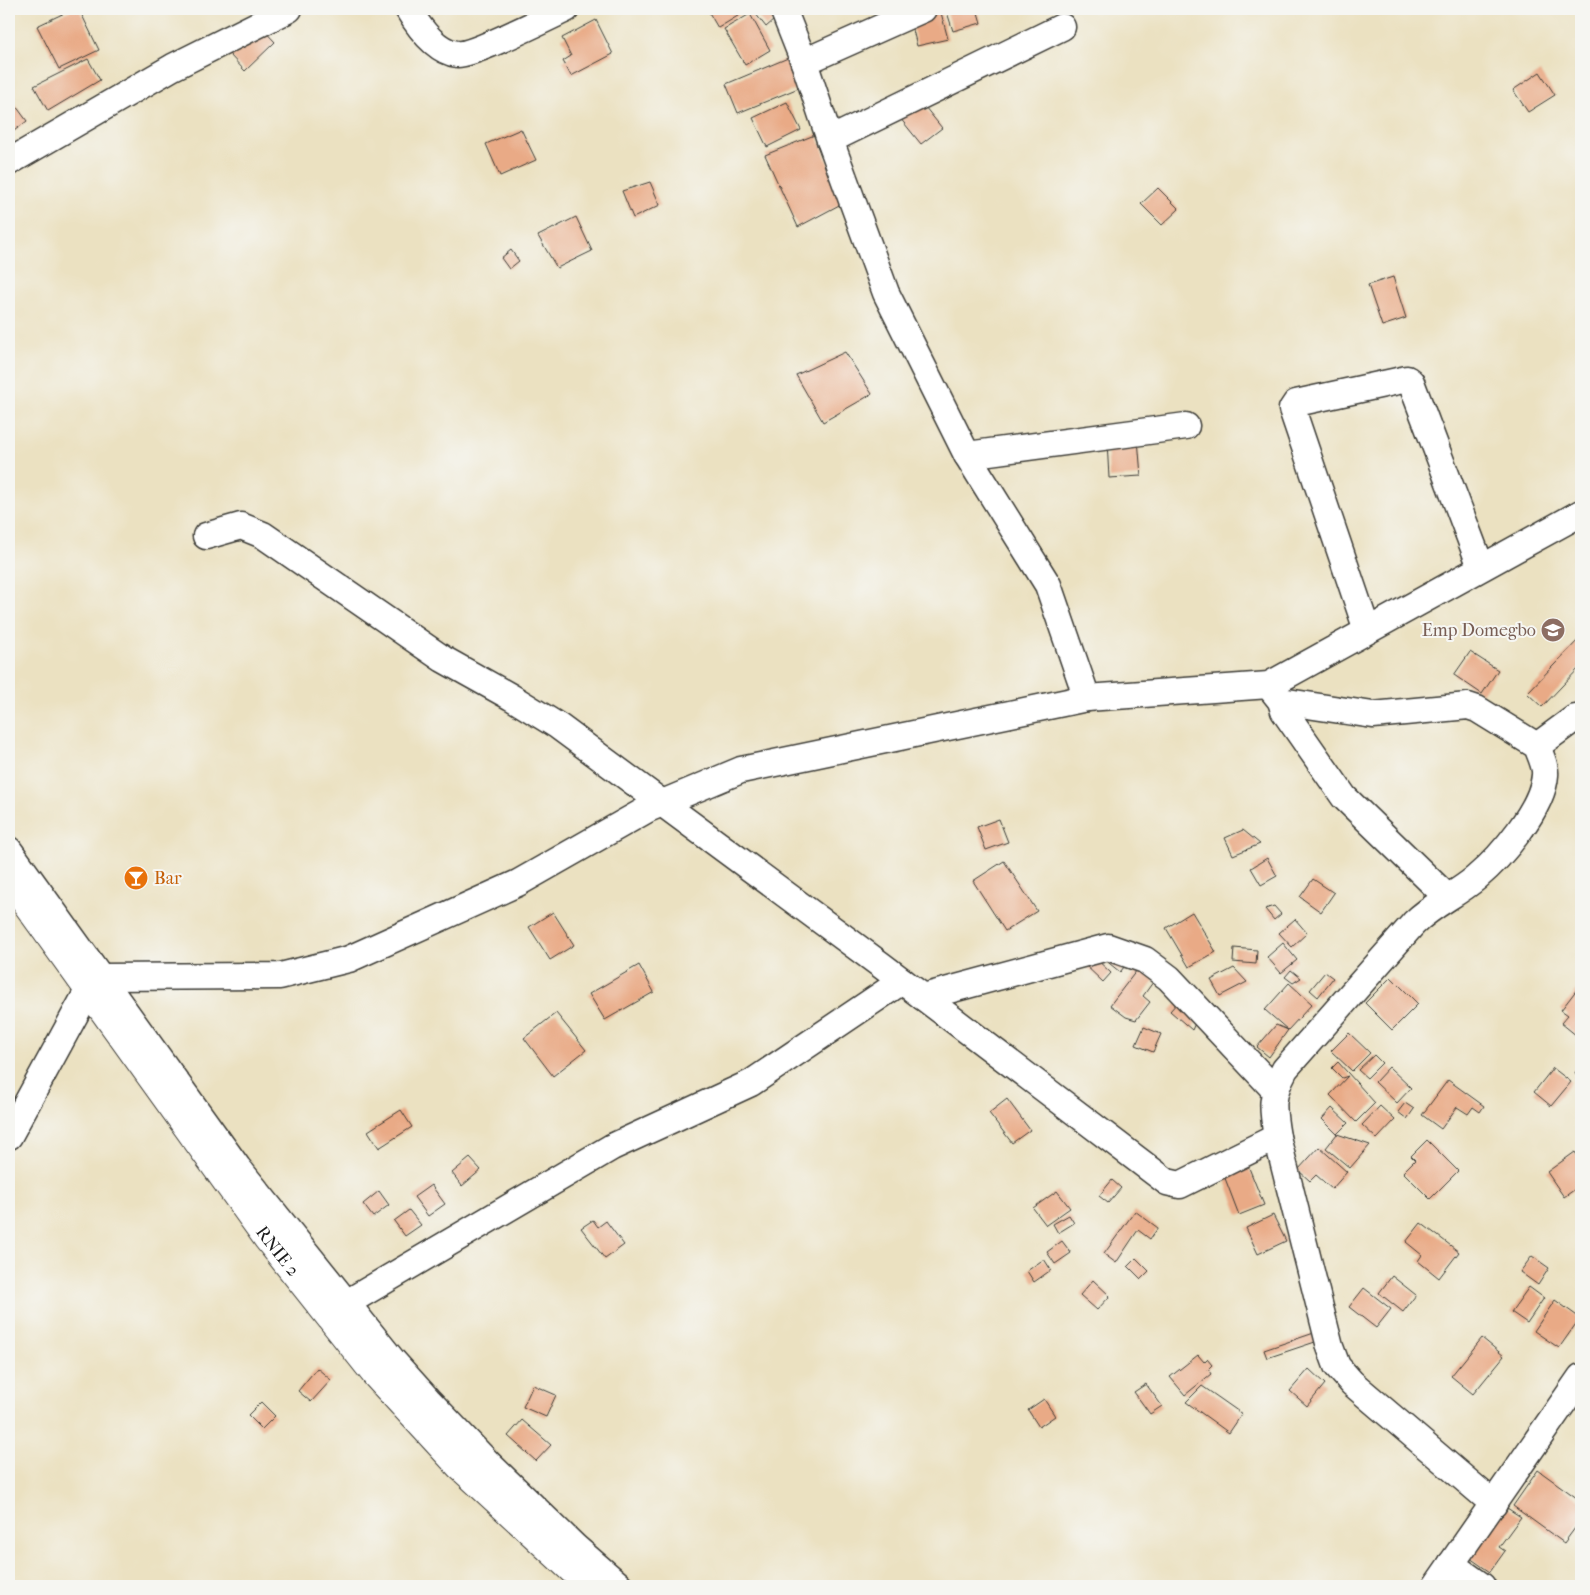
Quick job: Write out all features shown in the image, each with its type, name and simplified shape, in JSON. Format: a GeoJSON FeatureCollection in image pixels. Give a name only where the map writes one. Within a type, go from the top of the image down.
{"type":"FeatureCollection","features":[{"type":"Feature","properties":{"kind":"highway","name":"RNIE 2"},"geometry":{"type":"LineString","coordinates":[[9,879],[95,983],[268,1239],[337,1309],[377,1376],[460,1466],[590,1586]]}},
{"type":"Feature","properties":{"kind":"street"},"geometry":{"type":"LineString","coordinates":[[9,162],[173,66],[289,9]]}},
{"type":"Feature","properties":{"kind":"street"},"geometry":{"type":"LineString","coordinates":[[408,9],[434,42],[447,51],[459,55],[512,35],[566,9]]}},
{"type":"Feature","properties":{"kind":"street"},"geometry":{"type":"LineString","coordinates":[[783,9],[804,62],[830,140],[886,293],[966,455],[1048,585],[1087,698]]}},
{"type":"Feature","properties":{"kind":"street"},"geometry":{"type":"LineString","coordinates":[[804,62],[923,9]]}},
{"type":"Feature","properties":{"kind":"street"},"geometry":{"type":"LineString","coordinates":[[830,140],[1062,27]]}},
{"type":"Feature","properties":{"kind":"street"},"geometry":{"type":"LineString","coordinates":[[1367,630],[1292,409],[1296,403],[1407,379],[1411,382],[1481,567]]}},
{"type":"Feature","properties":{"kind":"street"},"geometry":{"type":"LineString","coordinates":[[966,455],[1186,426]]}},
{"type":"Feature","properties":{"kind":"street"},"geometry":{"type":"LineString","coordinates":[[1275,693],[1367,630],[1581,513]]}},
{"type":"Feature","properties":{"kind":"street"},"geometry":{"type":"LineString","coordinates":[[206,536],[241,526],[263,535],[443,659],[558,726],[902,981],[1167,1182],[1180,1185],[1277,1137]]}},
{"type":"Feature","properties":{"kind":"street"},"geometry":{"type":"LineString","coordinates":[[1275,693],[1284,711],[1344,797],[1447,898]]}},
{"type":"Feature","properties":{"kind":"street"},"geometry":{"type":"LineString","coordinates":[[95,983],[280,976],[349,959],[518,883],[661,803],[741,770],[1087,698],[1275,693],[1373,715],[1468,706],[1477,709],[1537,746],[1546,773],[1542,793],[1513,840],[1476,878],[1429,908],[1414,923],[1285,1069],[1274,1089],[1272,1106],[1277,1137],[1330,1347],[1337,1366],[1352,1383],[1494,1504]]}},
{"type":"Feature","properties":{"kind":"street"},"geometry":{"type":"LineString","coordinates":[[1537,746],[1575,718],[1581,718]]}},
{"type":"Feature","properties":{"kind":"street"},"geometry":{"type":"LineString","coordinates":[[9,850],[95,983]]}},
{"type":"Feature","properties":{"kind":"street"},"geometry":{"type":"LineString","coordinates":[[924,998],[1108,947],[1146,960],[1169,978],[1274,1089]]}},
{"type":"Feature","properties":{"kind":"street"},"geometry":{"type":"LineString","coordinates":[[620,1586],[568,1541],[337,1309],[612,1147],[751,1083],[902,981]]}},
{"type":"Feature","properties":{"kind":"street"},"geometry":{"type":"LineString","coordinates":[[9,1136],[95,983]]}},
{"type":"Feature","properties":{"kind":"street"},"geometry":{"type":"LineString","coordinates":[[1436,1586],[1581,1377]]}},
{"type":"Feature","properties":{"kind":"street"},"geometry":{"type":"LineString","coordinates":[[1451,1564],[1482,1586]]}},
{"type":"Feature","properties":{"kind":"building"},"geometry":{"type":"Polygon","coordinates":[[[73,9],[79,9],[99,50],[59,69],[37,26],[73,9]]]}},
{"type":"Feature","properties":{"kind":"building"},"geometry":{"type":"Polygon","coordinates":[[[707,9],[738,9],[741,14],[718,28],[707,9]]]}},
{"type":"Feature","properties":{"kind":"building"},"geometry":{"type":"Polygon","coordinates":[[[762,9],[767,9],[774,20],[766,27],[755,13],[762,9]]]}},
{"type":"Feature","properties":{"kind":"building"},"geometry":{"type":"Polygon","coordinates":[[[940,9],[948,39],[917,46],[909,14],[940,9]]]}},
{"type":"Feature","properties":{"kind":"building"},"geometry":{"type":"Polygon","coordinates":[[[946,9],[977,9],[981,23],[953,31],[946,9]]]}},
{"type":"Feature","properties":{"kind":"building"},"geometry":{"type":"Polygon","coordinates":[[[750,14],[770,50],[745,65],[724,29],[750,14]]]}},
{"type":"Feature","properties":{"kind":"building"},"geometry":{"type":"Polygon","coordinates":[[[596,20],[613,54],[571,76],[563,61],[571,56],[562,38],[596,20]]]}},
{"type":"Feature","properties":{"kind":"building"},"geometry":{"type":"Polygon","coordinates":[[[259,25],[275,42],[245,71],[229,54],[259,25]]]}},
{"type":"Feature","properties":{"kind":"building"},"geometry":{"type":"Polygon","coordinates":[[[788,58],[801,87],[738,113],[726,84],[788,58]]]}},
{"type":"Feature","properties":{"kind":"building"},"geometry":{"type":"Polygon","coordinates":[[[88,59],[100,80],[48,111],[34,86],[88,59]]]}},
{"type":"Feature","properties":{"kind":"building"},"geometry":{"type":"Polygon","coordinates":[[[1540,72],[1555,95],[1528,112],[1513,90],[1540,72]]]}},
{"type":"Feature","properties":{"kind":"building"},"geometry":{"type":"Polygon","coordinates":[[[787,102],[801,130],[767,147],[753,118],[787,102]]]}},
{"type":"Feature","properties":{"kind":"building"},"geometry":{"type":"Polygon","coordinates":[[[921,102],[942,128],[921,144],[900,118],[921,102]]]}},
{"type":"Feature","properties":{"kind":"building"},"geometry":{"type":"Polygon","coordinates":[[[16,106],[27,121],[10,134],[9,111],[16,106]]]}},
{"type":"Feature","properties":{"kind":"building"},"geometry":{"type":"Polygon","coordinates":[[[521,129],[536,160],[500,176],[486,144],[521,129]]]}},
{"type":"Feature","properties":{"kind":"building"},"geometry":{"type":"Polygon","coordinates":[[[817,134],[843,203],[798,227],[765,155],[817,134]]]}},
{"type":"Feature","properties":{"kind":"building"},"geometry":{"type":"Polygon","coordinates":[[[650,182],[660,205],[633,218],[622,191],[650,182]]]}},
{"type":"Feature","properties":{"kind":"building"},"geometry":{"type":"Polygon","coordinates":[[[1158,188],[1179,209],[1162,225],[1141,204],[1158,188]]]}},
{"type":"Feature","properties":{"kind":"building"},"geometry":{"type":"Polygon","coordinates":[[[576,217],[592,251],[557,268],[538,236],[576,217]]]}},
{"type":"Feature","properties":{"kind":"building"},"geometry":{"type":"Polygon","coordinates":[[[511,250],[519,261],[509,269],[501,258],[511,250]]]}},
{"type":"Feature","properties":{"kind":"building"},"geometry":{"type":"Polygon","coordinates":[[[1393,277],[1406,318],[1382,326],[1368,285],[1393,277]]]}},
{"type":"Feature","properties":{"kind":"building"},"geometry":{"type":"Polygon","coordinates":[[[845,352],[872,394],[823,422],[796,375],[845,352]]]}},
{"type":"Feature","properties":{"kind":"building"},"geometry":{"type":"Polygon","coordinates":[[[1138,439],[1141,476],[1109,478],[1107,441],[1138,439]]]}},
{"type":"Feature","properties":{"kind":"building"},"geometry":{"type":"Polygon","coordinates":[[[1581,637],[1581,666],[1542,707],[1527,693],[1581,637]]]}},
{"type":"Feature","properties":{"kind":"building"},"geometry":{"type":"Polygon","coordinates":[[[1470,652],[1498,670],[1482,694],[1454,675],[1470,652]]]}},
{"type":"Feature","properties":{"kind":"building"},"geometry":{"type":"Polygon","coordinates":[[[999,819],[1008,842],[986,850],[977,827],[999,819]]]}},
{"type":"Feature","properties":{"kind":"building"},"geometry":{"type":"Polygon","coordinates":[[[1243,830],[1260,844],[1233,855],[1225,838],[1243,830]]]}},
{"type":"Feature","properties":{"kind":"building"},"geometry":{"type":"Polygon","coordinates":[[[1267,858],[1277,876],[1261,885],[1251,868],[1267,858]]]}},
{"type":"Feature","properties":{"kind":"building"},"geometry":{"type":"Polygon","coordinates":[[[1004,861],[1037,911],[1005,931],[973,881],[1004,861]]]}},
{"type":"Feature","properties":{"kind":"building"},"geometry":{"type":"Polygon","coordinates":[[[1313,879],[1334,893],[1321,912],[1300,897],[1313,879]]]}},
{"type":"Feature","properties":{"kind":"building"},"geometry":{"type":"Polygon","coordinates":[[[1274,906],[1281,914],[1274,920],[1265,909],[1274,906]]]}},
{"type":"Feature","properties":{"kind":"building"},"geometry":{"type":"Polygon","coordinates":[[[553,912],[574,945],[550,960],[529,927],[553,912]]]}},
{"type":"Feature","properties":{"kind":"building"},"geometry":{"type":"Polygon","coordinates":[[[1192,912],[1216,952],[1189,967],[1166,928],[1192,912]]]}},
{"type":"Feature","properties":{"kind":"building"},"geometry":{"type":"Polygon","coordinates":[[[1295,919],[1307,933],[1292,947],[1279,933],[1295,919]]]}},
{"type":"Feature","properties":{"kind":"building"},"geometry":{"type":"Polygon","coordinates":[[[1283,943],[1297,960],[1281,973],[1267,957],[1283,943]]]}},
{"type":"Feature","properties":{"kind":"building"},"geometry":{"type":"Polygon","coordinates":[[[1234,948],[1257,950],[1256,964],[1233,962],[1234,948]]]}},
{"type":"Feature","properties":{"kind":"building"},"geometry":{"type":"Polygon","coordinates":[[[1094,957],[1111,973],[1103,982],[1083,963],[1094,957]]]}},
{"type":"Feature","properties":{"kind":"building"},"geometry":{"type":"Polygon","coordinates":[[[1104,959],[1125,966],[1120,972],[1104,959]]]}},
{"type":"Feature","properties":{"kind":"building"},"geometry":{"type":"Polygon","coordinates":[[[639,965],[654,992],[605,1020],[589,994],[639,965]]]}},
{"type":"Feature","properties":{"kind":"building"},"geometry":{"type":"Polygon","coordinates":[[[1140,966],[1156,978],[1143,996],[1150,1002],[1136,1020],[1126,1017],[1110,1005],[1140,966]]]}},
{"type":"Feature","properties":{"kind":"building"},"geometry":{"type":"Polygon","coordinates":[[[1234,968],[1247,982],[1220,996],[1211,980],[1234,968]]]}},
{"type":"Feature","properties":{"kind":"building"},"geometry":{"type":"Polygon","coordinates":[[[1291,970],[1301,978],[1293,983],[1285,977],[1291,970]]]}},
{"type":"Feature","properties":{"kind":"building"},"geometry":{"type":"Polygon","coordinates":[[[1325,972],[1333,978],[1318,997],[1310,990],[1325,972]]]}},
{"type":"Feature","properties":{"kind":"building"},"geometry":{"type":"Polygon","coordinates":[[[1391,977],[1418,1004],[1392,1030],[1365,1003],[1391,977]]]}},
{"type":"Feature","properties":{"kind":"building"},"geometry":{"type":"Polygon","coordinates":[[[1289,983],[1312,1004],[1288,1030],[1265,1010],[1289,983]]]}},
{"type":"Feature","properties":{"kind":"building"},"geometry":{"type":"Polygon","coordinates":[[[1581,984],[1581,1030],[1577,1036],[1561,1023],[1568,1015],[1561,1010],[1581,984]]]}},
{"type":"Feature","properties":{"kind":"building"},"geometry":{"type":"Polygon","coordinates":[[[1178,1002],[1197,1019],[1192,1030],[1170,1011],[1178,1002]]]}},
{"type":"Feature","properties":{"kind":"building"},"geometry":{"type":"Polygon","coordinates":[[[556,1013],[586,1050],[553,1076],[524,1038],[556,1013]]]}},
{"type":"Feature","properties":{"kind":"building"},"geometry":{"type":"Polygon","coordinates":[[[1276,1025],[1288,1030],[1269,1057],[1257,1047],[1276,1025]]]}},
{"type":"Feature","properties":{"kind":"building"},"geometry":{"type":"Polygon","coordinates":[[[1144,1027],[1161,1034],[1153,1052],[1136,1045],[1144,1027]]]}},
{"type":"Feature","properties":{"kind":"building"},"geometry":{"type":"Polygon","coordinates":[[[1349,1033],[1370,1053],[1352,1071],[1331,1051],[1349,1033]]]}},
{"type":"Feature","properties":{"kind":"building"},"geometry":{"type":"Polygon","coordinates":[[[1374,1055],[1382,1063],[1367,1078],[1358,1070],[1374,1055]]]}},
{"type":"Feature","properties":{"kind":"building"},"geometry":{"type":"Polygon","coordinates":[[[1338,1062],[1375,1103],[1356,1122],[1330,1095],[1348,1076],[1342,1078],[1332,1068],[1338,1062]]]}},
{"type":"Feature","properties":{"kind":"building"},"geometry":{"type":"Polygon","coordinates":[[[1581,1063],[1581,1077],[1575,1073],[1581,1063]]]}},
{"type":"Feature","properties":{"kind":"building"},"geometry":{"type":"Polygon","coordinates":[[[1389,1067],[1411,1088],[1397,1103],[1375,1082],[1389,1067]]]}},
{"type":"Feature","properties":{"kind":"building"},"geometry":{"type":"Polygon","coordinates":[[[1553,1068],[1571,1082],[1551,1106],[1534,1092],[1553,1068]]]}},
{"type":"Feature","properties":{"kind":"building"},"geometry":{"type":"Polygon","coordinates":[[[1448,1080],[1484,1106],[1480,1112],[1473,1107],[1468,1114],[1457,1107],[1441,1129],[1422,1115],[1448,1080]]]}},
{"type":"Feature","properties":{"kind":"building"},"geometry":{"type":"Polygon","coordinates":[[[1007,1099],[1030,1130],[1012,1143],[989,1113],[1007,1099]]]}},
{"type":"Feature","properties":{"kind":"building"},"geometry":{"type":"Polygon","coordinates":[[[1405,1103],[1414,1109],[1407,1119],[1398,1112],[1405,1103]]]}},
{"type":"Feature","properties":{"kind":"building"},"geometry":{"type":"Polygon","coordinates":[[[1380,1106],[1395,1120],[1377,1139],[1362,1125],[1380,1106]]]}},
{"type":"Feature","properties":{"kind":"building"},"geometry":{"type":"Polygon","coordinates":[[[1332,1108],[1348,1123],[1337,1134],[1322,1119],[1332,1108]]]}},
{"type":"Feature","properties":{"kind":"building"},"geometry":{"type":"Polygon","coordinates":[[[401,1110],[412,1127],[379,1148],[368,1131],[401,1110]]]}},
{"type":"Feature","properties":{"kind":"building"},"geometry":{"type":"Polygon","coordinates":[[[1337,1134],[1370,1145],[1350,1168],[1326,1148],[1337,1134]]]}},
{"type":"Feature","properties":{"kind":"building"},"geometry":{"type":"Polygon","coordinates":[[[1427,1140],[1458,1171],[1430,1199],[1403,1172],[1415,1160],[1411,1156],[1427,1140]]]}},
{"type":"Feature","properties":{"kind":"building"},"geometry":{"type":"Polygon","coordinates":[[[1319,1147],[1347,1172],[1332,1189],[1316,1175],[1310,1181],[1298,1170],[1319,1147]]]}},
{"type":"Feature","properties":{"kind":"building"},"geometry":{"type":"Polygon","coordinates":[[[1575,1152],[1581,1161],[1581,1185],[1564,1197],[1547,1172],[1575,1152]]]}},
{"type":"Feature","properties":{"kind":"building"},"geometry":{"type":"Polygon","coordinates":[[[470,1158],[481,1170],[462,1186],[452,1173],[470,1158]]]}},
{"type":"Feature","properties":{"kind":"building"},"geometry":{"type":"Polygon","coordinates":[[[1247,1163],[1264,1205],[1239,1215],[1223,1173],[1247,1163]]]}},
{"type":"Feature","properties":{"kind":"building"},"geometry":{"type":"Polygon","coordinates":[[[1112,1180],[1121,1188],[1108,1203],[1099,1196],[1112,1180]]]}},
{"type":"Feature","properties":{"kind":"building"},"geometry":{"type":"Polygon","coordinates":[[[431,1185],[445,1204],[428,1216],[414,1197],[431,1185]]]}},
{"type":"Feature","properties":{"kind":"building"},"geometry":{"type":"Polygon","coordinates":[[[379,1191],[389,1205],[373,1217],[363,1204],[379,1191]]]}},
{"type":"Feature","properties":{"kind":"building"},"geometry":{"type":"Polygon","coordinates":[[[1057,1191],[1070,1208],[1046,1225],[1033,1208],[1057,1191]]]}},
{"type":"Feature","properties":{"kind":"building"},"geometry":{"type":"Polygon","coordinates":[[[409,1210],[421,1225],[405,1236],[394,1221],[409,1210]]]}},
{"type":"Feature","properties":{"kind":"building"},"geometry":{"type":"Polygon","coordinates":[[[1135,1211],[1158,1228],[1150,1239],[1138,1230],[1116,1263],[1104,1254],[1135,1211]]]}},
{"type":"Feature","properties":{"kind":"building"},"geometry":{"type":"Polygon","coordinates":[[[1069,1215],[1074,1223],[1058,1233],[1053,1224],[1069,1215]]]}},
{"type":"Feature","properties":{"kind":"building"},"geometry":{"type":"Polygon","coordinates":[[[1273,1215],[1286,1241],[1258,1254],[1246,1228],[1273,1215]]]}},
{"type":"Feature","properties":{"kind":"building"},"geometry":{"type":"Polygon","coordinates":[[[593,1220],[598,1227],[606,1221],[624,1245],[605,1259],[581,1228],[593,1220]]]}},
{"type":"Feature","properties":{"kind":"building"},"geometry":{"type":"Polygon","coordinates":[[[1421,1223],[1459,1252],[1439,1278],[1418,1261],[1422,1255],[1406,1242],[1421,1223]]]}},
{"type":"Feature","properties":{"kind":"building"},"geometry":{"type":"Polygon","coordinates":[[[1062,1241],[1071,1253],[1055,1264],[1047,1252],[1062,1241]]]}},
{"type":"Feature","properties":{"kind":"building"},"geometry":{"type":"Polygon","coordinates":[[[1532,1256],[1549,1268],[1538,1285],[1520,1272],[1532,1256]]]}},
{"type":"Feature","properties":{"kind":"building"},"geometry":{"type":"Polygon","coordinates":[[[1136,1258],[1149,1271],[1141,1279],[1128,1266],[1136,1258]]]}},
{"type":"Feature","properties":{"kind":"building"},"geometry":{"type":"Polygon","coordinates":[[[1044,1259],[1051,1270],[1034,1282],[1027,1271],[1044,1259]]]}},
{"type":"Feature","properties":{"kind":"building"},"geometry":{"type":"Polygon","coordinates":[[[1392,1276],[1416,1295],[1403,1312],[1379,1293],[1392,1276]]]}},
{"type":"Feature","properties":{"kind":"building"},"geometry":{"type":"Polygon","coordinates":[[[1093,1280],[1110,1296],[1097,1310],[1080,1295],[1093,1280]]]}},
{"type":"Feature","properties":{"kind":"building"},"geometry":{"type":"Polygon","coordinates":[[[1529,1287],[1544,1298],[1527,1323],[1511,1312],[1529,1287]]]}},
{"type":"Feature","properties":{"kind":"building"},"geometry":{"type":"Polygon","coordinates":[[[1364,1288],[1391,1309],[1376,1328],[1349,1307],[1364,1288]]]}},
{"type":"Feature","properties":{"kind":"building"},"geometry":{"type":"Polygon","coordinates":[[[1555,1300],[1580,1318],[1559,1348],[1534,1331],[1555,1300]]]}},
{"type":"Feature","properties":{"kind":"building"},"geometry":{"type":"Polygon","coordinates":[[[1314,1333],[1315,1342],[1267,1358],[1264,1350],[1314,1333]]]}},
{"type":"Feature","properties":{"kind":"building"},"geometry":{"type":"Polygon","coordinates":[[[1482,1338],[1504,1356],[1473,1394],[1451,1376],[1482,1338]]]}},
{"type":"Feature","properties":{"kind":"building"},"geometry":{"type":"Polygon","coordinates":[[[1198,1355],[1204,1362],[1207,1359],[1212,1365],[1208,1369],[1211,1374],[1185,1395],[1170,1377],[1198,1355]]]}},
{"type":"Feature","properties":{"kind":"building"},"geometry":{"type":"Polygon","coordinates":[[[317,1368],[331,1380],[311,1402],[298,1391],[317,1368]]]}},
{"type":"Feature","properties":{"kind":"building"},"geometry":{"type":"Polygon","coordinates":[[[1309,1369],[1325,1384],[1307,1406],[1290,1391],[1309,1369]]]}},
{"type":"Feature","properties":{"kind":"building"},"geometry":{"type":"Polygon","coordinates":[[[1146,1384],[1162,1406],[1150,1414],[1134,1392],[1146,1384]]]}},
{"type":"Feature","properties":{"kind":"building"},"geometry":{"type":"Polygon","coordinates":[[[533,1385],[556,1395],[546,1417],[523,1407],[533,1385]]]}},
{"type":"Feature","properties":{"kind":"building"},"geometry":{"type":"Polygon","coordinates":[[[1202,1386],[1242,1414],[1229,1433],[1186,1402],[1202,1386]]]}},
{"type":"Feature","properties":{"kind":"building"},"geometry":{"type":"Polygon","coordinates":[[[1044,1399],[1055,1416],[1039,1427],[1028,1410],[1044,1399]]]}},
{"type":"Feature","properties":{"kind":"building"},"geometry":{"type":"Polygon","coordinates":[[[261,1402],[275,1416],[262,1429],[248,1415],[261,1402]]]}},
{"type":"Feature","properties":{"kind":"building"},"geometry":{"type":"Polygon","coordinates":[[[522,1420],[551,1445],[536,1461],[508,1436],[522,1420]]]}},
{"type":"Feature","properties":{"kind":"building"},"geometry":{"type":"Polygon","coordinates":[[[1538,1470],[1581,1501],[1581,1520],[1564,1543],[1513,1506],[1538,1470]]]}},
{"type":"Feature","properties":{"kind":"building"},"geometry":{"type":"Polygon","coordinates":[[[1507,1508],[1521,1517],[1499,1547],[1505,1551],[1490,1572],[1470,1558],[1507,1508]]]}},
{"type":"Feature","properties":{"kind":"place","name":"Emp Domegbo"},"geometry":{"type":"Point","coordinates":[1553,630]}},
{"type":"Feature","properties":{"kind":"place","name":"Bar"},"geometry":{"type":"Point","coordinates":[136,878]}}]}
